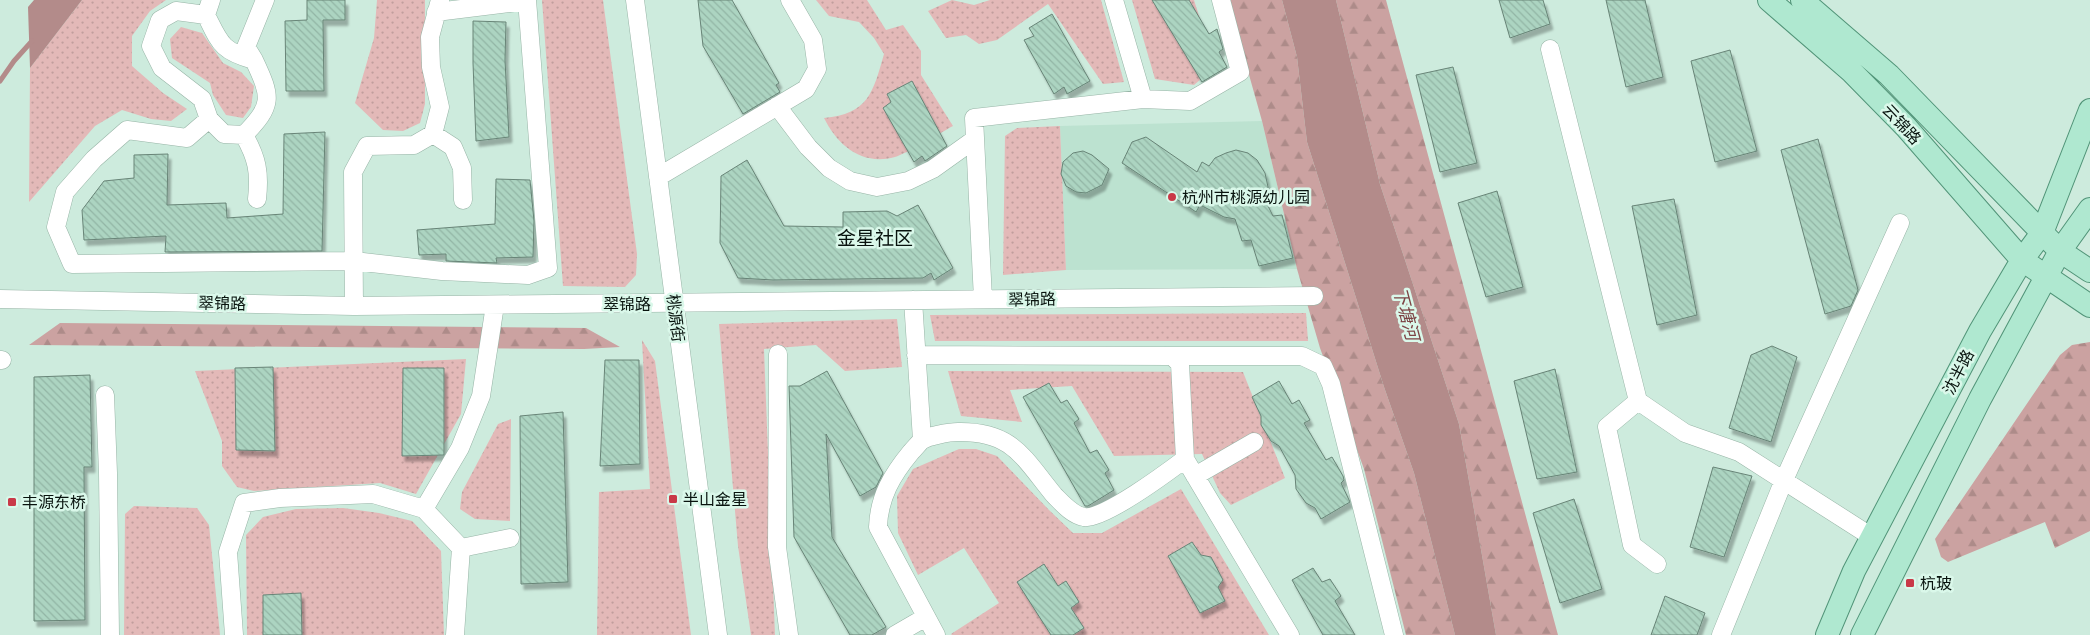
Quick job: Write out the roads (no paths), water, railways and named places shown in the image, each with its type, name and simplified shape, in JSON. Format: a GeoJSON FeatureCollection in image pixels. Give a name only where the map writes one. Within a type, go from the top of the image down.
{"type":"FeatureCollection","features":[{"type":"Feature","properties":{"kind":"main road","name":"云锦路"},"geometry":{"type":"LineString","coordinates":[[1769,0],[1852,72],[1906,127],[2022,260],[2090,306]]}},
{"type":"Feature","properties":{"kind":"main road","name":"云锦路"},"geometry":{"type":"LineString","coordinates":[[1802,0],[1889,75],[2060,251],[2090,271]]}},
{"type":"Feature","properties":{"kind":"main road","name":"沈半路"},"geometry":{"type":"LineString","coordinates":[[1827,635],[1854,571],[1980,331],[2022,260],[2042,233],[2090,110]]}},
{"type":"Feature","properties":{"kind":"main road","name":"沈半路"},"geometry":{"type":"LineString","coordinates":[[1862,635],[1980,399],[2060,251],[2090,209]]}},
{"type":"Feature","properties":{"kind":"street"},"geometry":{"type":"LineString","coordinates":[[254,60],[239,56],[221,45],[208,7],[176,11],[160,20],[151,46],[162,68],[202,99],[209,119],[224,134],[244,135],[262,116],[268,98],[263,79],[254,60],[246,47],[265,0]]}},
{"type":"Feature","properties":{"kind":"street"},"geometry":{"type":"LineString","coordinates":[[209,119],[187,138],[127,130],[94,159],[65,192],[56,227],[72,264],[354,261],[442,271],[528,275],[548,268],[527,0],[438,6],[430,37],[431,59],[440,107],[433,134],[414,146],[367,146],[353,172],[354,261],[354,306]]}},
{"type":"Feature","properties":{"kind":"street","name":"桃源街"},"geometry":{"type":"LineString","coordinates":[[635,0],[718,635]]}},
{"type":"Feature","properties":{"kind":"street"},"geometry":{"type":"LineString","coordinates":[[658,177],[806,89],[817,69],[813,40],[790,0]]}},
{"type":"Feature","properties":{"kind":"street"},"geometry":{"type":"LineString","coordinates":[[1114,0],[1144,99]]}},
{"type":"Feature","properties":{"kind":"street"},"geometry":{"type":"LineString","coordinates":[[982,299],[974,118],[1144,99],[1190,101],[1240,72],[1221,0]]}},
{"type":"Feature","properties":{"kind":"street"},"geometry":{"type":"LineString","coordinates":[[1550,50],[1638,401],[1685,433],[1739,452],[1872,537]]}},
{"type":"Feature","properties":{"kind":"street"},"geometry":{"type":"LineString","coordinates":[[777,106],[808,147],[829,168],[850,181],[877,187],[908,181],[934,169],[975,139]]}},
{"type":"Feature","properties":{"kind":"street"},"geometry":{"type":"LineString","coordinates":[[433,134],[453,147],[462,168],[463,200]]}},
{"type":"Feature","properties":{"kind":"street"},"geometry":{"type":"LineString","coordinates":[[244,135],[254,153],[259,178],[256,199]]}},
{"type":"Feature","properties":{"kind":"street"},"geometry":{"type":"LineString","coordinates":[[1721,635],[1784,480],[1900,223]]}},
{"type":"Feature","properties":{"kind":"street","name":"翠锦路"},"geometry":{"type":"LineString","coordinates":[[0,299],[354,306],[1314,296]]}},
{"type":"Feature","properties":{"kind":"street"},"geometry":{"type":"LineString","coordinates":[[912,300],[922,440]]}},
{"type":"Feature","properties":{"kind":"street"},"geometry":{"type":"LineString","coordinates":[[424,509],[460,448],[481,396],[495,305]]}},
{"type":"Feature","properties":{"kind":"street"},"geometry":{"type":"LineString","coordinates":[[778,354],[777,548],[789,635]]}},
{"type":"Feature","properties":{"kind":"street"},"geometry":{"type":"LineString","coordinates":[[916,356],[1302,356],[1323,366],[1331,384],[1394,635]]}},
{"type":"Feature","properties":{"kind":"street"},"geometry":{"type":"LineString","coordinates":[[1172,356],[1180,364],[1185,459],[1290,635]]}},
{"type":"Feature","properties":{"kind":"street"},"geometry":{"type":"LineString","coordinates":[[105,395],[110,635]]}},
{"type":"Feature","properties":{"kind":"street"},"geometry":{"type":"LineString","coordinates":[[1638,401],[1607,427],[1632,545],[1657,564]]}},
{"type":"Feature","properties":{"kind":"street"},"geometry":{"type":"LineString","coordinates":[[936,635],[878,527],[878,509],[896,470],[922,440],[952,432],[976,432],[1002,439],[1020,452],[1064,506],[1084,517],[1096,516],[1104,512],[1185,459]]}},
{"type":"Feature","properties":{"kind":"street"},"geometry":{"type":"LineString","coordinates":[[1195,476],[1254,442]]}},
{"type":"Feature","properties":{"kind":"street"},"geometry":{"type":"LineString","coordinates":[[234,635],[228,552],[244,503],[280,498],[373,494],[424,509],[461,548],[455,635]]}},
{"type":"Feature","properties":{"kind":"street"},"geometry":{"type":"LineString","coordinates":[[461,548],[510,538]]}},
{"type":"Feature","properties":{"kind":"street"},"geometry":{"type":"LineString","coordinates":[[895,635],[926,617]]}},
{"type":"Feature","properties":{"kind":"water"},"geometry":{"type":"Polygon","coordinates":[[[34,0],[82,0],[30,68],[28,7],[34,0]]]}},
{"type":"Feature","properties":{"kind":"water","name":"下塘河"},"geometry":{"type":"Polygon","coordinates":[[[1282,0],[1336,0],[1380,184],[1459,424],[1496,635],[1455,635],[1414,473],[1384,387],[1307,142],[1297,57],[1282,0]]]}},
{"type":"Feature","properties":{"kind":"waterway"},"geometry":{"type":"LineString","coordinates":[[0,81],[14,61],[32,41]]}},
{"type":"Feature","properties":{"kind":"place","name":"杭州市桃源幼儿园"},"geometry":{"type":"Point","coordinates":[1172,197]}},
{"type":"Feature","properties":{"kind":"place","name":"半山金星"},"geometry":{"type":"Point","coordinates":[673,499]}},
{"type":"Feature","properties":{"kind":"place","name":"丰源东桥"},"geometry":{"type":"Point","coordinates":[12,502]}},
{"type":"Feature","properties":{"kind":"place","name":"杭玻"},"geometry":{"type":"Point","coordinates":[1910,583]}},
{"type":"Feature","properties":{"kind":"district","name":"金星社区"},"geometry":{"type":"Point","coordinates":[875,238]}}]}
